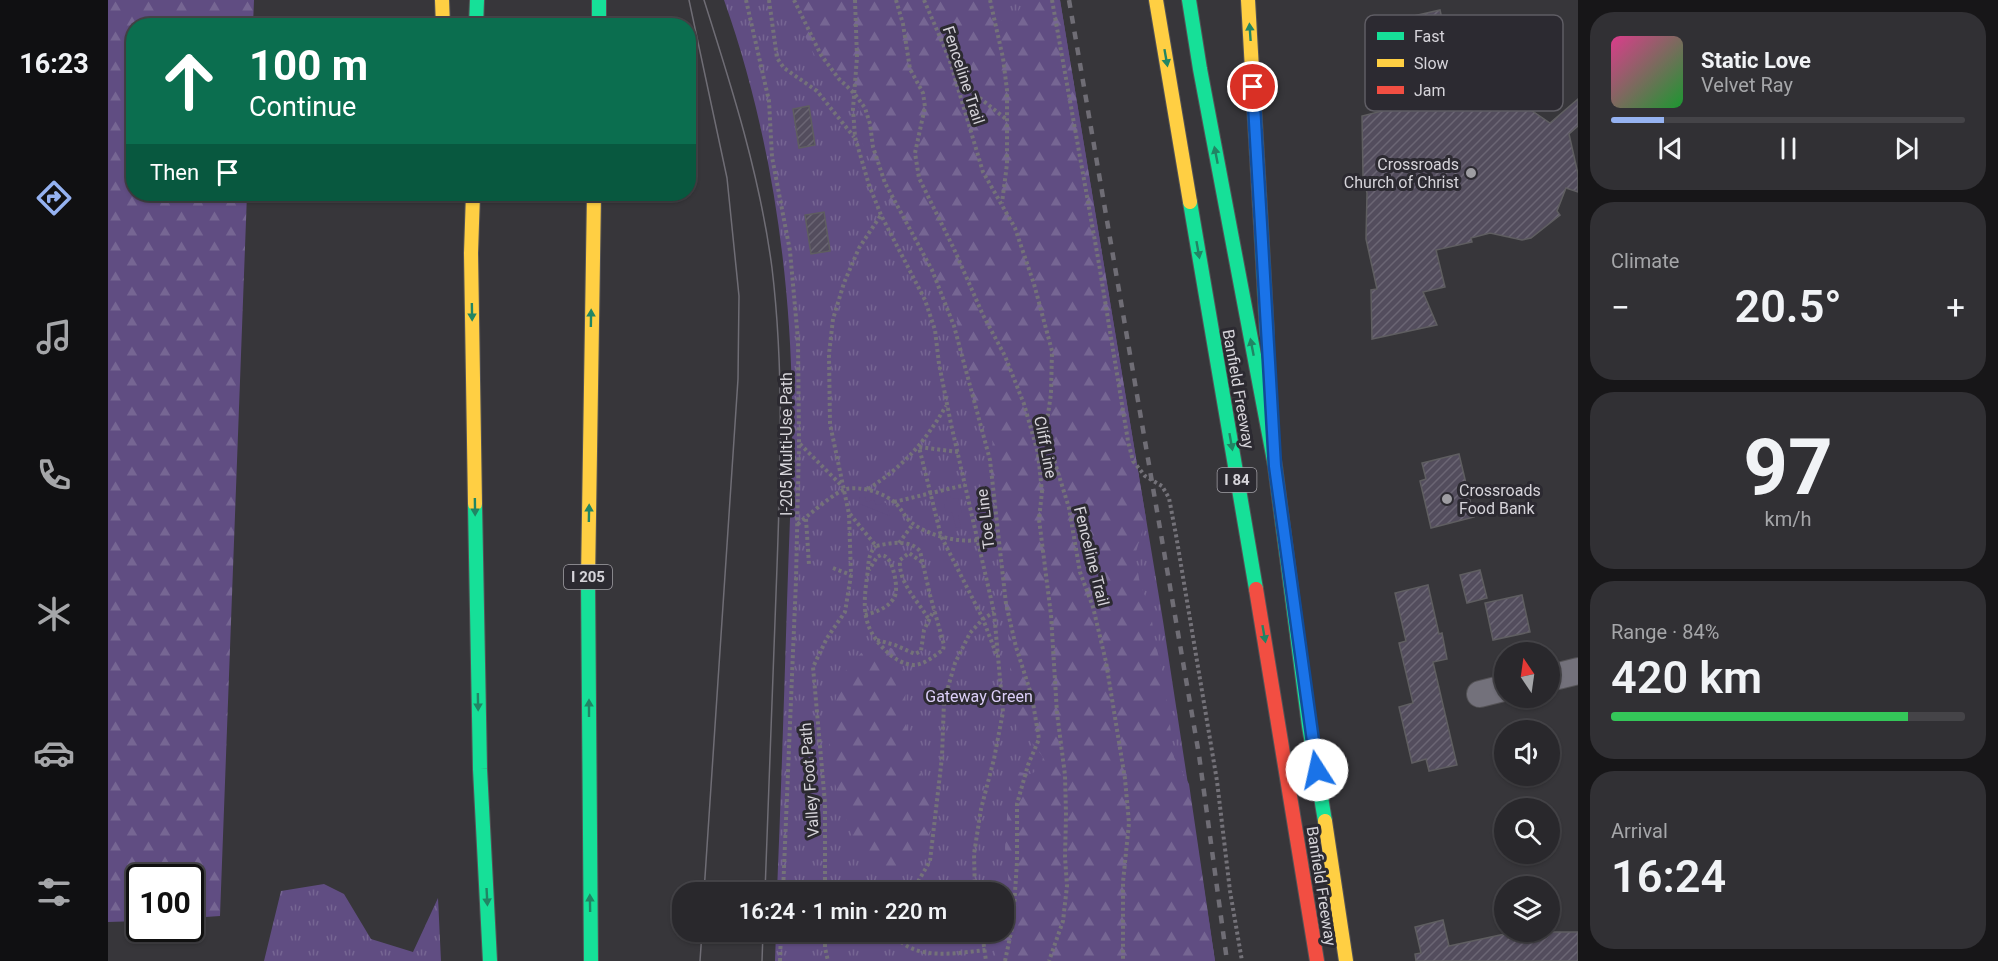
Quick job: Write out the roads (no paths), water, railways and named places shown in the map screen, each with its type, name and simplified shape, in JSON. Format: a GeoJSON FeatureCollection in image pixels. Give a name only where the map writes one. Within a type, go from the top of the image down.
{"type":"FeatureCollection","features":[{"type":"Feature","properties":{"kind":"highway"},"geometry":{"type":"LineString","coordinates":[[442,0],[443,18]]}},
{"type":"Feature","properties":{"kind":"highway"},"geometry":{"type":"LineString","coordinates":[[476,18],[477,0]]}},
{"type":"Feature","properties":{"kind":"highway"},"geometry":{"type":"LineString","coordinates":[[598,18],[599,0]]}},
{"type":"Feature","properties":{"kind":"highway","name":"Banfield Freeway"},"geometry":{"type":"LineString","coordinates":[[1156,0],[1317,961]]}},
{"type":"Feature","properties":{"kind":"highway","name":"Banfield Freeway"},"geometry":{"type":"LineString","coordinates":[[1189,0],[1202,81],[1275,466],[1309,726],[1346,961]]}},
{"type":"Feature","properties":{"kind":"highway"},"geometry":{"type":"LineString","coordinates":[[1248,0],[1275,466]]}},
{"type":"Feature","properties":{"kind":"highway"},"geometry":{"type":"LineString","coordinates":[[473,201],[471,253],[480,769],[490,961]]}},
{"type":"Feature","properties":{"kind":"highway","name":"I 205"},"geometry":{"type":"LineString","coordinates":[[591,961],[588,550],[594,201]]}},
{"type":"Feature","properties":{"kind":"highway"},"geometry":{"type":"LineString","coordinates":[[460,204],[471,253]]}},
{"type":"Feature","properties":{"kind":"street"},"geometry":{"type":"LineString","coordinates":[[1560,676],[1578,671]]}},
{"type":"Feature","properties":{"kind":"street"},"geometry":{"type":"LineString","coordinates":[[1480,694],[1494,690]]}},
{"type":"Feature","properties":{"kind":"tram line"},"geometry":{"type":"LineString","coordinates":[[689,0],[693,18]]}},
{"type":"Feature","properties":{"kind":"tram line"},"geometry":{"type":"LineString","coordinates":[[704,0],[753,166],[772,268],[779,349],[778,553],[765,882]]}},
{"type":"Feature","properties":{"kind":"tram line"},"geometry":{"type":"LineString","coordinates":[[696,33],[727,178],[739,296],[738,379],[705,882]]}},
{"type":"Feature","properties":{"kind":"tram line"},"geometry":{"type":"LineString","coordinates":[[700,961],[701,942]]}},
{"type":"Feature","properties":{"kind":"tram line"},"geometry":{"type":"LineString","coordinates":[[762,961],[763,942]]}},
{"type":"Feature","properties":{"kind":"railway"},"geometry":{"type":"LineString","coordinates":[[1069,0],[1199,755],[1227,961]]}},
{"type":"Feature","properties":{"kind":"place","name":"Crossroads Church of Christ"},"geometry":{"type":"Point","coordinates":[1471,173]}},
{"type":"Feature","properties":{"kind":"place","name":"Crossroads Food Bank"},"geometry":{"type":"Point","coordinates":[1447,499]}},
{"type":"Feature","properties":{"kind":"park label","name":"Gateway Green"},"geometry":{"type":"Point","coordinates":[979,696]}}]}
